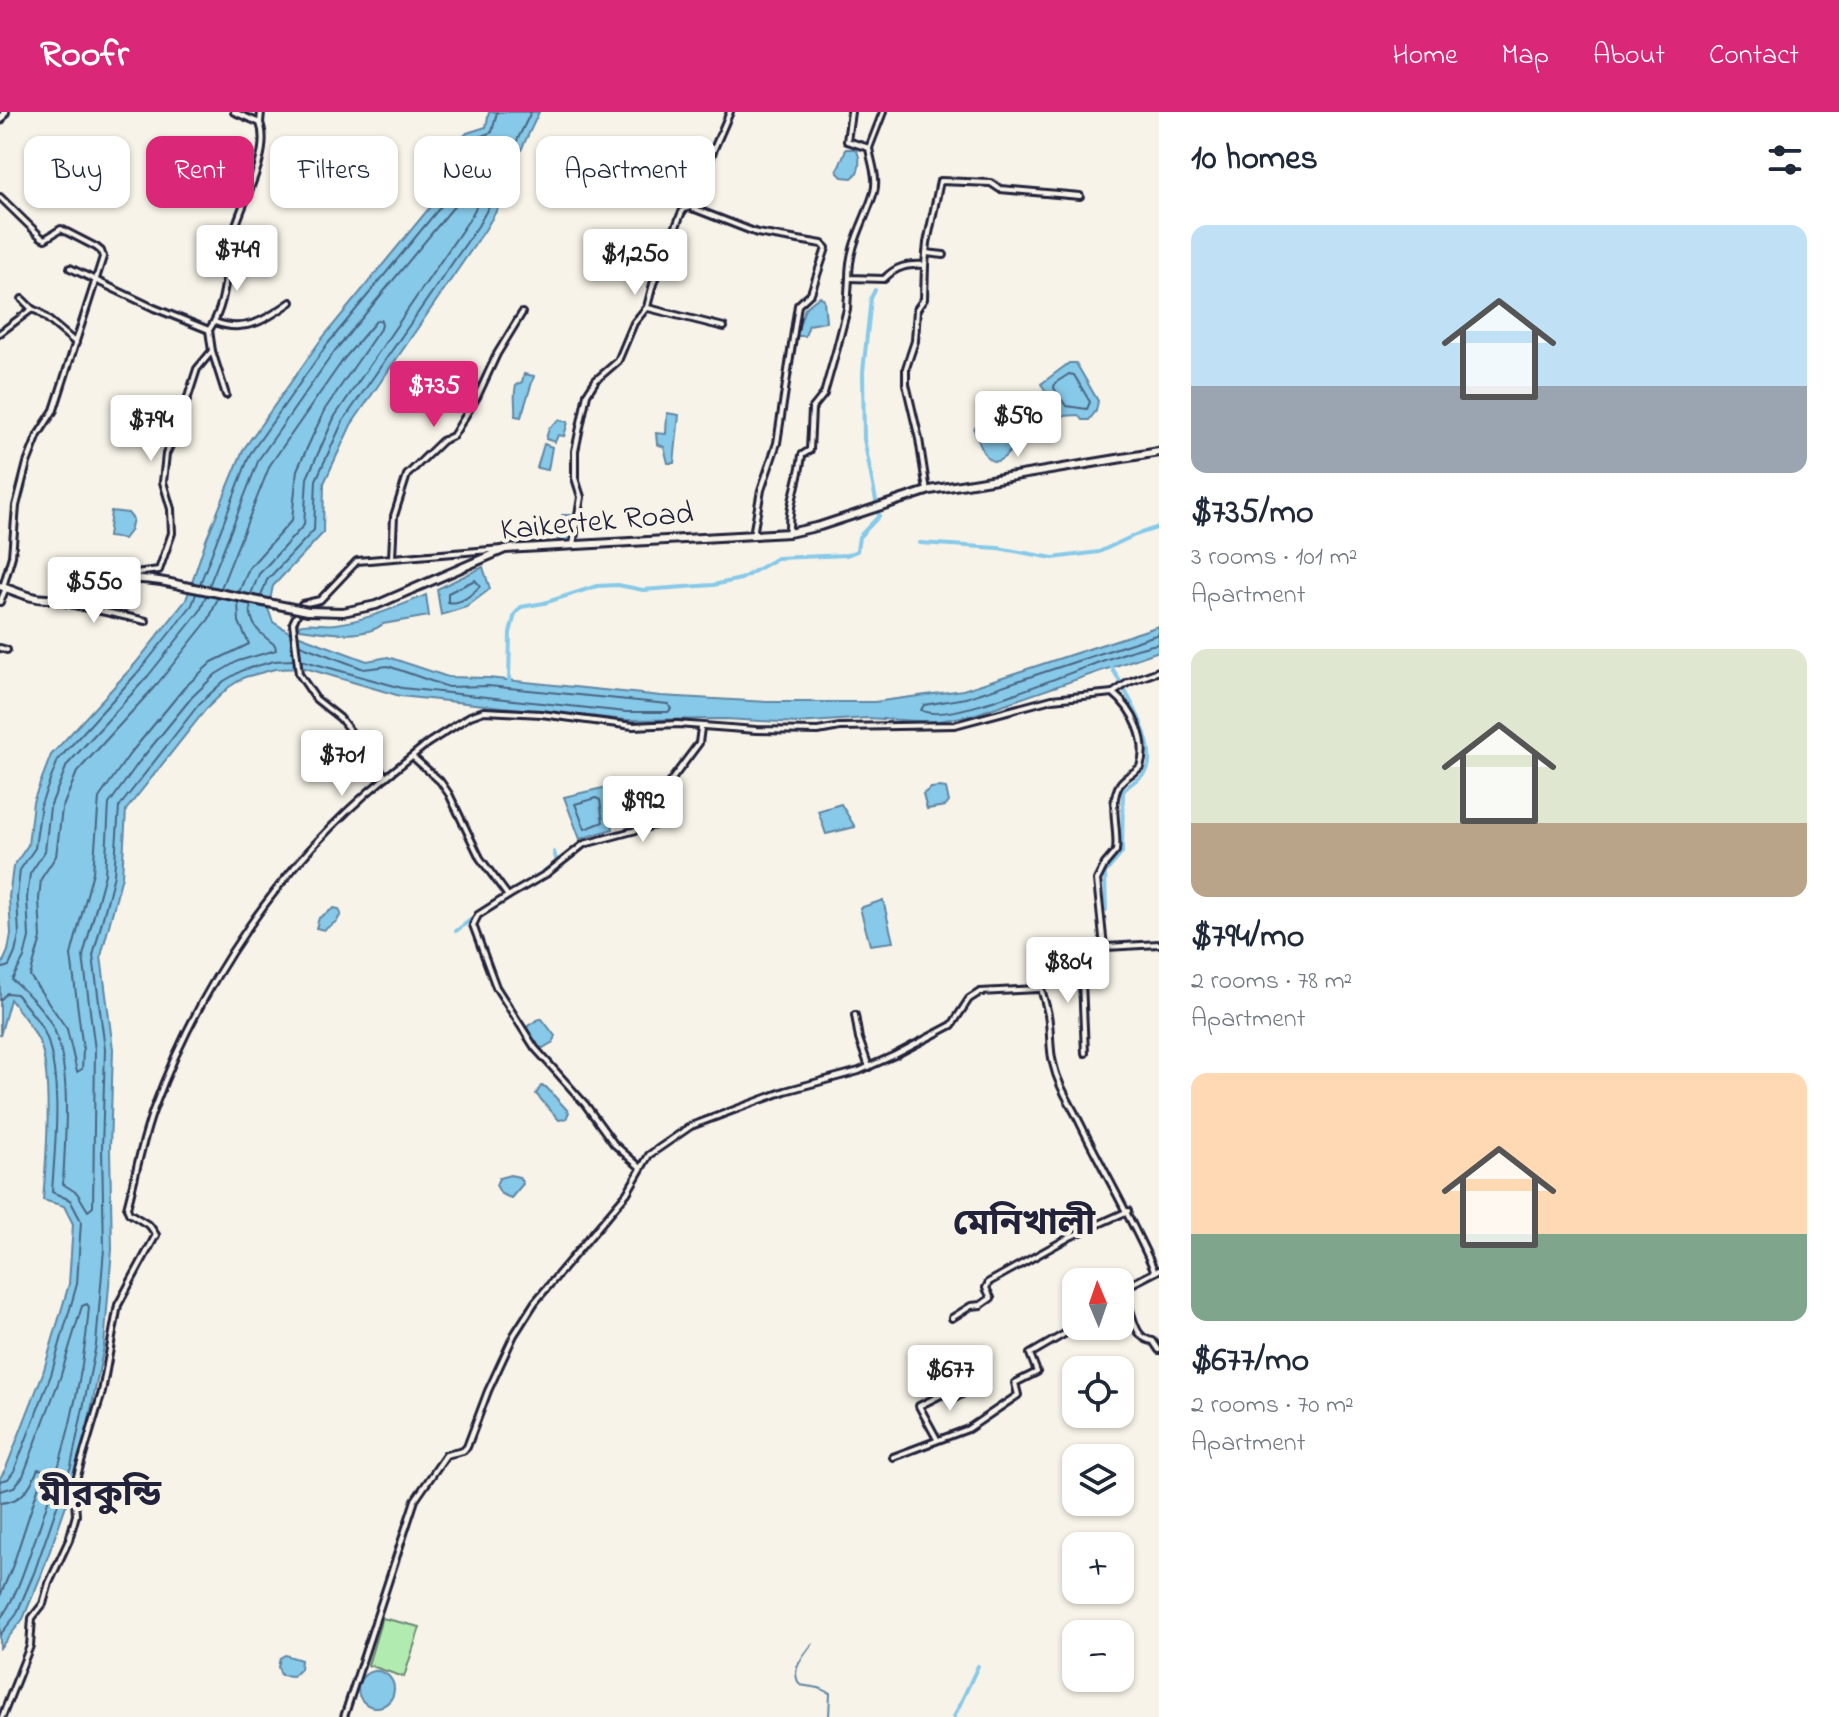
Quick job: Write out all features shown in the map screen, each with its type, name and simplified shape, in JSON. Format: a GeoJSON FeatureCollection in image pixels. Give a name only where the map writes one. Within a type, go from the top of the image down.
{"type":"FeatureCollection","features":[{"type":"Feature","properties":{"kind":"main road"},"geometry":{"type":"LineString","coordinates":[[0,120],[5,112]]}},
{"type":"Feature","properties":{"kind":"main road","name":"Kaikertek Road"},"geometry":{"type":"LineString","coordinates":[[49,599],[93,584],[140,577],[308,611],[343,612],[376,605],[505,549],[789,533],[927,491],[1159,452]]}},
{"type":"Feature","properties":{"kind":"main road"},"geometry":{"type":"LineString","coordinates":[[3,587],[49,599]]}},
{"type":"Feature","properties":{"kind":"street"},"geometry":{"type":"LineString","coordinates":[[234,112],[260,123]]}},
{"type":"Feature","properties":{"kind":"street"},"geometry":{"type":"LineString","coordinates":[[226,395],[212,351],[209,330],[215,322],[222,298],[233,232],[258,165],[263,131],[261,112]]}},
{"type":"Feature","properties":{"kind":"street"},"geometry":{"type":"LineString","coordinates":[[694,209],[730,112]]}},
{"type":"Feature","properties":{"kind":"street"},"geometry":{"type":"LineString","coordinates":[[851,112],[847,141],[869,148]]}},
{"type":"Feature","properties":{"kind":"street"},"geometry":{"type":"LineString","coordinates":[[789,533],[790,501],[802,454],[810,450],[812,409],[824,394],[844,323],[858,227],[874,194],[869,148],[883,112]]}},
{"type":"Feature","properties":{"kind":"street"},"geometry":{"type":"LineString","coordinates":[[927,491],[906,368],[915,341],[917,309],[924,299],[926,253],[940,181],[991,183],[1000,189],[1080,196]]}},
{"type":"Feature","properties":{"kind":"street"},"geometry":{"type":"LineString","coordinates":[[0,197],[41,237],[45,239],[61,229],[101,251],[103,257],[54,410],[38,435],[27,463],[16,506],[12,556],[0,602]]}},
{"type":"Feature","properties":{"kind":"street"},"geometry":{"type":"LineString","coordinates":[[573,545],[581,497],[575,478],[575,451],[587,394],[596,380],[618,361],[634,323],[647,307],[653,284],[686,207],[757,233],[822,244],[826,248],[811,293],[798,305],[777,443],[761,490],[753,536]]}},
{"type":"Feature","properties":{"kind":"street"},"geometry":{"type":"LineString","coordinates":[[926,253],[944,255]]}},
{"type":"Feature","properties":{"kind":"street"},"geometry":{"type":"LineString","coordinates":[[849,278],[884,279],[905,265],[925,265]]}},
{"type":"Feature","properties":{"kind":"street"},"geometry":{"type":"LineString","coordinates":[[70,268],[209,330]]}},
{"type":"Feature","properties":{"kind":"street"},"geometry":{"type":"LineString","coordinates":[[22,299],[76,343]]}},
{"type":"Feature","properties":{"kind":"street"},"geometry":{"type":"LineString","coordinates":[[215,322],[253,326],[291,302]]}},
{"type":"Feature","properties":{"kind":"street"},"geometry":{"type":"LineString","coordinates":[[647,307],[724,327]]}},
{"type":"Feature","properties":{"kind":"street"},"geometry":{"type":"LineString","coordinates":[[0,333],[32,309]]}},
{"type":"Feature","properties":{"kind":"street"},"geometry":{"type":"LineString","coordinates":[[392,558],[394,516],[407,475],[442,441],[453,436],[522,313]]}},
{"type":"Feature","properties":{"kind":"street"},"geometry":{"type":"LineString","coordinates":[[124,578],[127,574],[159,570],[172,533],[171,509],[163,482],[166,454],[177,431],[197,369],[212,351]]}},
{"type":"Feature","properties":{"kind":"street"},"geometry":{"type":"LineString","coordinates":[[386,777],[340,718],[316,699],[299,674],[293,630],[302,604],[320,600],[354,563],[505,549]]}},
{"type":"Feature","properties":{"kind":"street"},"geometry":{"type":"LineString","coordinates":[[49,599],[146,621]]}},
{"type":"Feature","properties":{"kind":"street"},"geometry":{"type":"LineString","coordinates":[[0,648],[7,650]]}},
{"type":"Feature","properties":{"kind":"street"},"geometry":{"type":"LineString","coordinates":[[2,1717],[30,1646],[32,1618],[43,1604],[73,1528],[76,1515],[74,1486],[102,1392],[118,1305],[156,1235],[150,1226],[129,1213],[127,1208],[154,1108],[213,983],[251,924],[280,882],[362,797],[412,756],[470,716],[484,711],[541,714],[633,726],[818,731],[840,727],[937,727],[984,719],[1052,699],[1114,691],[1159,671]]}},
{"type":"Feature","properties":{"kind":"street"},"geometry":{"type":"LineString","coordinates":[[1104,947],[1097,880],[1116,851],[1117,789],[1140,767],[1143,755],[1137,723],[1114,691]]}},
{"type":"Feature","properties":{"kind":"street"},"geometry":{"type":"LineString","coordinates":[[641,1168],[614,1144],[585,1104],[550,1067],[496,987],[473,925],[478,915],[507,893],[546,874],[584,844],[655,825],[661,794],[699,743],[702,726]]}},
{"type":"Feature","properties":{"kind":"street"},"geometry":{"type":"LineString","coordinates":[[412,756],[440,781],[480,858],[507,893]]}},
{"type":"Feature","properties":{"kind":"street"},"geometry":{"type":"LineString","coordinates":[[1134,1283],[1157,1271],[1061,1086],[1053,1062],[1048,1014],[1038,989],[1039,956],[1087,957],[1089,948],[1159,944]]}},
{"type":"Feature","properties":{"kind":"street"},"geometry":{"type":"LineString","coordinates":[[1081,957],[1085,1053]]}},
{"type":"Feature","properties":{"kind":"street"},"geometry":{"type":"LineString","coordinates":[[344,1717],[415,1500],[446,1455],[467,1447],[514,1335],[535,1302],[627,1193],[649,1155],[691,1126],[785,1091],[869,1067],[952,1025],[969,999],[980,992],[1038,989]]}},
{"type":"Feature","properties":{"kind":"street"},"geometry":{"type":"LineString","coordinates":[[855,1015],[869,1067]]}},
{"type":"Feature","properties":{"kind":"street"},"geometry":{"type":"LineString","coordinates":[[952,1318],[991,1298],[986,1288],[989,1282],[1070,1237],[1128,1211]]}},
{"type":"Feature","properties":{"kind":"street"},"geometry":{"type":"LineString","coordinates":[[1134,1321],[1139,1335],[1153,1341],[1159,1350]]}},
{"type":"Feature","properties":{"kind":"street"},"geometry":{"type":"LineString","coordinates":[[893,1457],[979,1423],[1019,1393],[1015,1383],[1037,1372],[1030,1354],[1062,1335]]}},
{"type":"Feature","properties":{"kind":"street"},"geometry":{"type":"LineString","coordinates":[[937,1439],[919,1406],[943,1394],[955,1398],[976,1386]]}},
{"type":"Feature","properties":{"kind":"green space"},"geometry":{"type":"Polygon","coordinates":[[[382,1618],[420,1627],[404,1677],[368,1665],[382,1618]]]}},
{"type":"Feature","properties":{"kind":"water"},"geometry":{"type":"Polygon","coordinates":[[[489,112],[539,112],[520,152],[520,136],[464,136],[486,127],[489,112]]]}},
{"type":"Feature","properties":{"kind":"water"},"geometry":{"type":"Polygon","coordinates":[[[846,149],[856,149],[859,156],[859,169],[852,178],[842,177],[837,172],[846,149]]]}},
{"type":"Feature","properties":{"kind":"water"},"geometry":{"type":"Polygon","coordinates":[[[429,208],[498,208],[351,425],[324,483],[323,533],[273,586],[268,609],[273,622],[289,632],[367,661],[388,657],[448,677],[488,678],[661,696],[768,702],[874,702],[963,690],[1159,626],[1159,651],[973,715],[933,722],[867,718],[798,723],[725,719],[626,720],[400,696],[305,668],[275,669],[245,677],[229,687],[206,709],[126,810],[122,876],[101,956],[113,1049],[110,1149],[112,1249],[104,1346],[79,1468],[23,1619],[0,1648],[0,1478],[43,1373],[69,1284],[73,1224],[64,1206],[43,1200],[48,1118],[43,1053],[35,1034],[10,999],[0,1036],[0,969],[11,934],[9,897],[13,867],[28,845],[33,802],[51,755],[135,664],[186,600],[206,540],[243,450],[320,341],[429,208]]]}},
{"type":"Feature","properties":{"kind":"water"},"geometry":{"type":"Polygon","coordinates":[[[820,296],[824,300],[826,322],[809,325],[805,336],[796,336],[805,308],[820,296]]]}},
{"type":"Feature","properties":{"kind":"water"},"geometry":{"type":"Polygon","coordinates":[[[1069,363],[1076,363],[1098,401],[1096,411],[1089,420],[1082,420],[1078,415],[1063,416],[1041,384],[1069,363]]]}},
{"type":"Feature","properties":{"kind":"water"},"geometry":{"type":"Polygon","coordinates":[[[524,374],[534,376],[521,417],[515,416],[515,393],[516,385],[522,382],[524,374]]]}},
{"type":"Feature","properties":{"kind":"water"},"geometry":{"type":"Polygon","coordinates":[[[667,413],[679,415],[674,463],[668,463],[664,447],[657,444],[656,433],[666,434],[667,413]]]}},
{"type":"Feature","properties":{"kind":"water"},"geometry":{"type":"Polygon","coordinates":[[[995,418],[1001,423],[1013,447],[999,461],[988,458],[974,429],[981,422],[995,418]]]}},
{"type":"Feature","properties":{"kind":"water"},"geometry":{"type":"Polygon","coordinates":[[[559,420],[568,422],[564,436],[558,435],[555,442],[546,439],[549,428],[559,420]]]}},
{"type":"Feature","properties":{"kind":"water"},"geometry":{"type":"Polygon","coordinates":[[[544,444],[552,447],[548,470],[537,468],[544,444]]]}},
{"type":"Feature","properties":{"kind":"water"},"geometry":{"type":"Polygon","coordinates":[[[111,511],[128,513],[133,519],[124,539],[108,537],[111,511]]]}},
{"type":"Feature","properties":{"kind":"water"},"geometry":{"type":"Polygon","coordinates":[[[562,515],[574,515],[568,543],[557,538],[562,515]]]}},
{"type":"Feature","properties":{"kind":"water"},"geometry":{"type":"Polygon","coordinates":[[[483,567],[490,589],[466,607],[441,615],[437,589],[483,567]]]}},
{"type":"Feature","properties":{"kind":"water"},"geometry":{"type":"Polygon","coordinates":[[[426,595],[429,616],[383,624],[365,632],[332,633],[300,629],[298,625],[359,619],[426,595]]]}},
{"type":"Feature","properties":{"kind":"water"},"geometry":{"type":"Polygon","coordinates":[[[607,787],[613,829],[580,839],[564,797],[607,787]]]}},
{"type":"Feature","properties":{"kind":"water"},"geometry":{"type":"Polygon","coordinates":[[[931,788],[946,788],[949,802],[945,806],[927,809],[923,794],[931,788]]]}},
{"type":"Feature","properties":{"kind":"water"},"geometry":{"type":"Polygon","coordinates":[[[841,804],[855,827],[826,834],[818,811],[841,804]]]}},
{"type":"Feature","properties":{"kind":"water"},"geometry":{"type":"Polygon","coordinates":[[[883,900],[893,942],[870,945],[860,908],[883,900]]]}},
{"type":"Feature","properties":{"kind":"water"},"geometry":{"type":"Polygon","coordinates":[[[334,908],[339,909],[341,914],[337,921],[324,930],[316,928],[319,918],[334,908]]]}},
{"type":"Feature","properties":{"kind":"water"},"geometry":{"type":"Polygon","coordinates":[[[539,1019],[555,1036],[553,1042],[543,1048],[538,1047],[526,1030],[539,1019]]]}},
{"type":"Feature","properties":{"kind":"water"},"geometry":{"type":"Polygon","coordinates":[[[541,1086],[546,1087],[569,1112],[566,1119],[559,1120],[536,1094],[541,1086]]]}},
{"type":"Feature","properties":{"kind":"water"},"geometry":{"type":"Polygon","coordinates":[[[510,1175],[519,1177],[523,1184],[511,1198],[501,1194],[496,1185],[499,1178],[510,1175]]]}},
{"type":"Feature","properties":{"kind":"water"},"geometry":{"type":"Polygon","coordinates":[[[285,1655],[301,1660],[300,1669],[293,1676],[281,1675],[278,1667],[280,1658],[285,1655]]]}},
{"type":"Feature","properties":{"kind":"water"},"geometry":{"type":"Polygon","coordinates":[[[376,1671],[389,1676],[394,1689],[389,1702],[376,1707],[363,1702],[358,1689],[363,1676],[376,1671]]]}},
{"type":"Feature","properties":{"kind":"waterway"},"geometry":{"type":"LineString","coordinates":[[509,683],[510,633],[515,614],[521,607],[597,586],[618,585],[643,590],[713,585],[741,579],[777,558],[847,555],[857,551],[859,537],[879,516],[864,439],[863,372],[871,298],[875,290]]}},
{"type":"Feature","properties":{"kind":"waterway"},"geometry":{"type":"LineString","coordinates":[[920,543],[998,548],[1053,558],[1099,552],[1159,527]]}},
{"type":"Feature","properties":{"kind":"waterway"},"geometry":{"type":"LineString","coordinates":[[1106,910],[1105,873],[1122,853],[1123,792],[1147,770],[1149,759],[1148,745],[1138,716],[1110,664]]}},
{"type":"Feature","properties":{"kind":"waterway"},"geometry":{"type":"LineString","coordinates":[[528,882],[557,862],[554,852]]}},
{"type":"Feature","properties":{"kind":"waterway"},"geometry":{"type":"LineString","coordinates":[[456,931],[477,915]]}},
{"type":"Feature","properties":{"kind":"waterway"},"geometry":{"type":"LineString","coordinates":[[813,1643],[799,1663],[797,1679],[800,1685],[830,1693],[829,1717]]}},
{"type":"Feature","properties":{"kind":"waterway"},"geometry":{"type":"LineString","coordinates":[[954,1717],[978,1666]]}},
{"type":"Feature","properties":{"kind":"district","name":"মেনিখালী"},"geometry":{"type":"Point","coordinates":[1024,1225]}},
{"type":"Feature","properties":{"kind":"district","name":"মীরকুন্ডি"},"geometry":{"type":"Point","coordinates":[100,1496]}}]}
